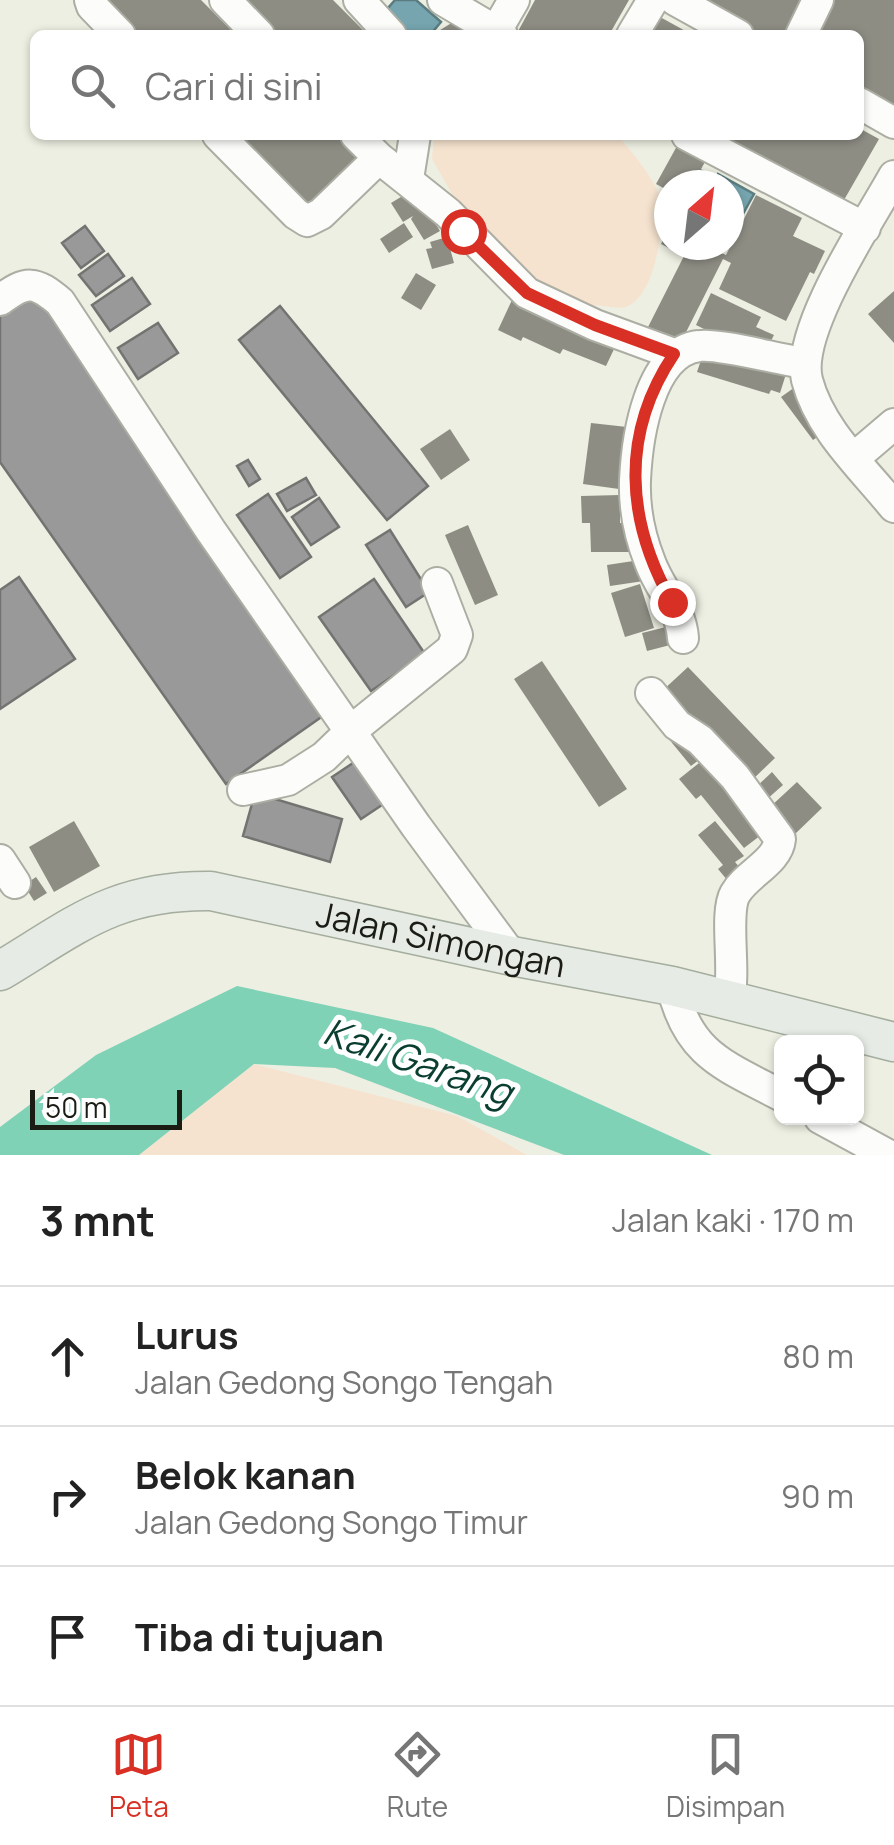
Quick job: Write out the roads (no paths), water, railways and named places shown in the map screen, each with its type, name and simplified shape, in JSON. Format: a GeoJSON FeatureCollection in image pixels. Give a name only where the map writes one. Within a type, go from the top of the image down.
{"type":"FeatureCollection","features":[{"type":"Feature","properties":{"kind":"main road","name":"Jalan Simongan"},"geometry":{"type":"LineString","coordinates":[[0,971],[101,910],[128,899],[170,890],[211,891],[729,998],[894,1042]]}},
{"type":"Feature","properties":{"kind":"street"},"geometry":{"type":"LineString","coordinates":[[90,0],[115,30]]}},
{"type":"Feature","properties":{"kind":"street"},"geometry":{"type":"LineString","coordinates":[[225,0],[254,30]]}},
{"type":"Feature","properties":{"kind":"street"},"geometry":{"type":"LineString","coordinates":[[443,0],[490,30]]}},
{"type":"Feature","properties":{"kind":"street"},"geometry":{"type":"LineString","coordinates":[[498,30],[514,0]]}},
{"type":"Feature","properties":{"kind":"street"},"geometry":{"type":"LineString","coordinates":[[635,30],[653,0]]}},
{"type":"Feature","properties":{"kind":"street"},"geometry":{"type":"LineString","coordinates":[[675,0],[729,30]]}},
{"type":"Feature","properties":{"kind":"street"},"geometry":{"type":"LineString","coordinates":[[804,30],[818,0]]}},
{"type":"Feature","properties":{"kind":"street"},"geometry":{"type":"LineString","coordinates":[[370,4],[388,30]]}},
{"type":"Feature","properties":{"kind":"street"},"geometry":{"type":"LineString","coordinates":[[864,106],[894,123]]}},
{"type":"Feature","properties":{"kind":"street"},"geometry":{"type":"LineString","coordinates":[[223,140],[307,221],[321,214],[378,158]]}},
{"type":"Feature","properties":{"kind":"street"},"geometry":{"type":"LineString","coordinates":[[361,140],[448,213],[527,293],[595,325],[674,354]]}},
{"type":"Feature","properties":{"kind":"street"},"geometry":{"type":"LineString","coordinates":[[408,179],[414,140]]}},
{"type":"Feature","properties":{"kind":"street"},"geometry":{"type":"LineString","coordinates":[[697,140],[865,228]]}},
{"type":"Feature","properties":{"kind":"street"},"geometry":{"type":"LineString","coordinates":[[894,176],[832,287],[804,363],[817,406],[834,436],[894,507]]}},
{"type":"Feature","properties":{"kind":"street"},"geometry":{"type":"LineString","coordinates":[[0,300],[27,284],[42,287],[60,302],[211,531],[416,826],[512,956]]}},
{"type":"Feature","properties":{"kind":"street"},"geometry":{"type":"LineString","coordinates":[[682,638],[682,619],[651,565],[640,528],[635,483],[642,425],[661,373],[674,354],[701,345],[804,363]]}},
{"type":"Feature","properties":{"kind":"street"},"geometry":{"type":"LineString","coordinates":[[854,458],[894,424]]}},
{"type":"Feature","properties":{"kind":"street"},"geometry":{"type":"LineString","coordinates":[[243,790],[288,780],[324,758],[352,730],[456,645],[457,635],[436,583]]}},
{"type":"Feature","properties":{"kind":"street"},"geometry":{"type":"LineString","coordinates":[[651,693],[735,777],[780,839],[775,854],[734,896],[730,916],[734,978],[729,998]]}},
{"type":"Feature","properties":{"kind":"street"},"geometry":{"type":"LineString","coordinates":[[672,986],[686,1030],[702,1050],[774,1091]]}},
{"type":"Feature","properties":{"kind":"street"},"geometry":{"type":"LineString","coordinates":[[833,1125],[888,1155]]}},
{"type":"Feature","properties":{"kind":"water","name":"Kali Garang"},"geometry":{"type":"Polygon","coordinates":[[[237,986],[433,1028],[712,1155],[564,1155],[335,1068],[254,1064],[139,1155],[0,1155],[0,1127],[96,1055],[237,986]]]}}]}
